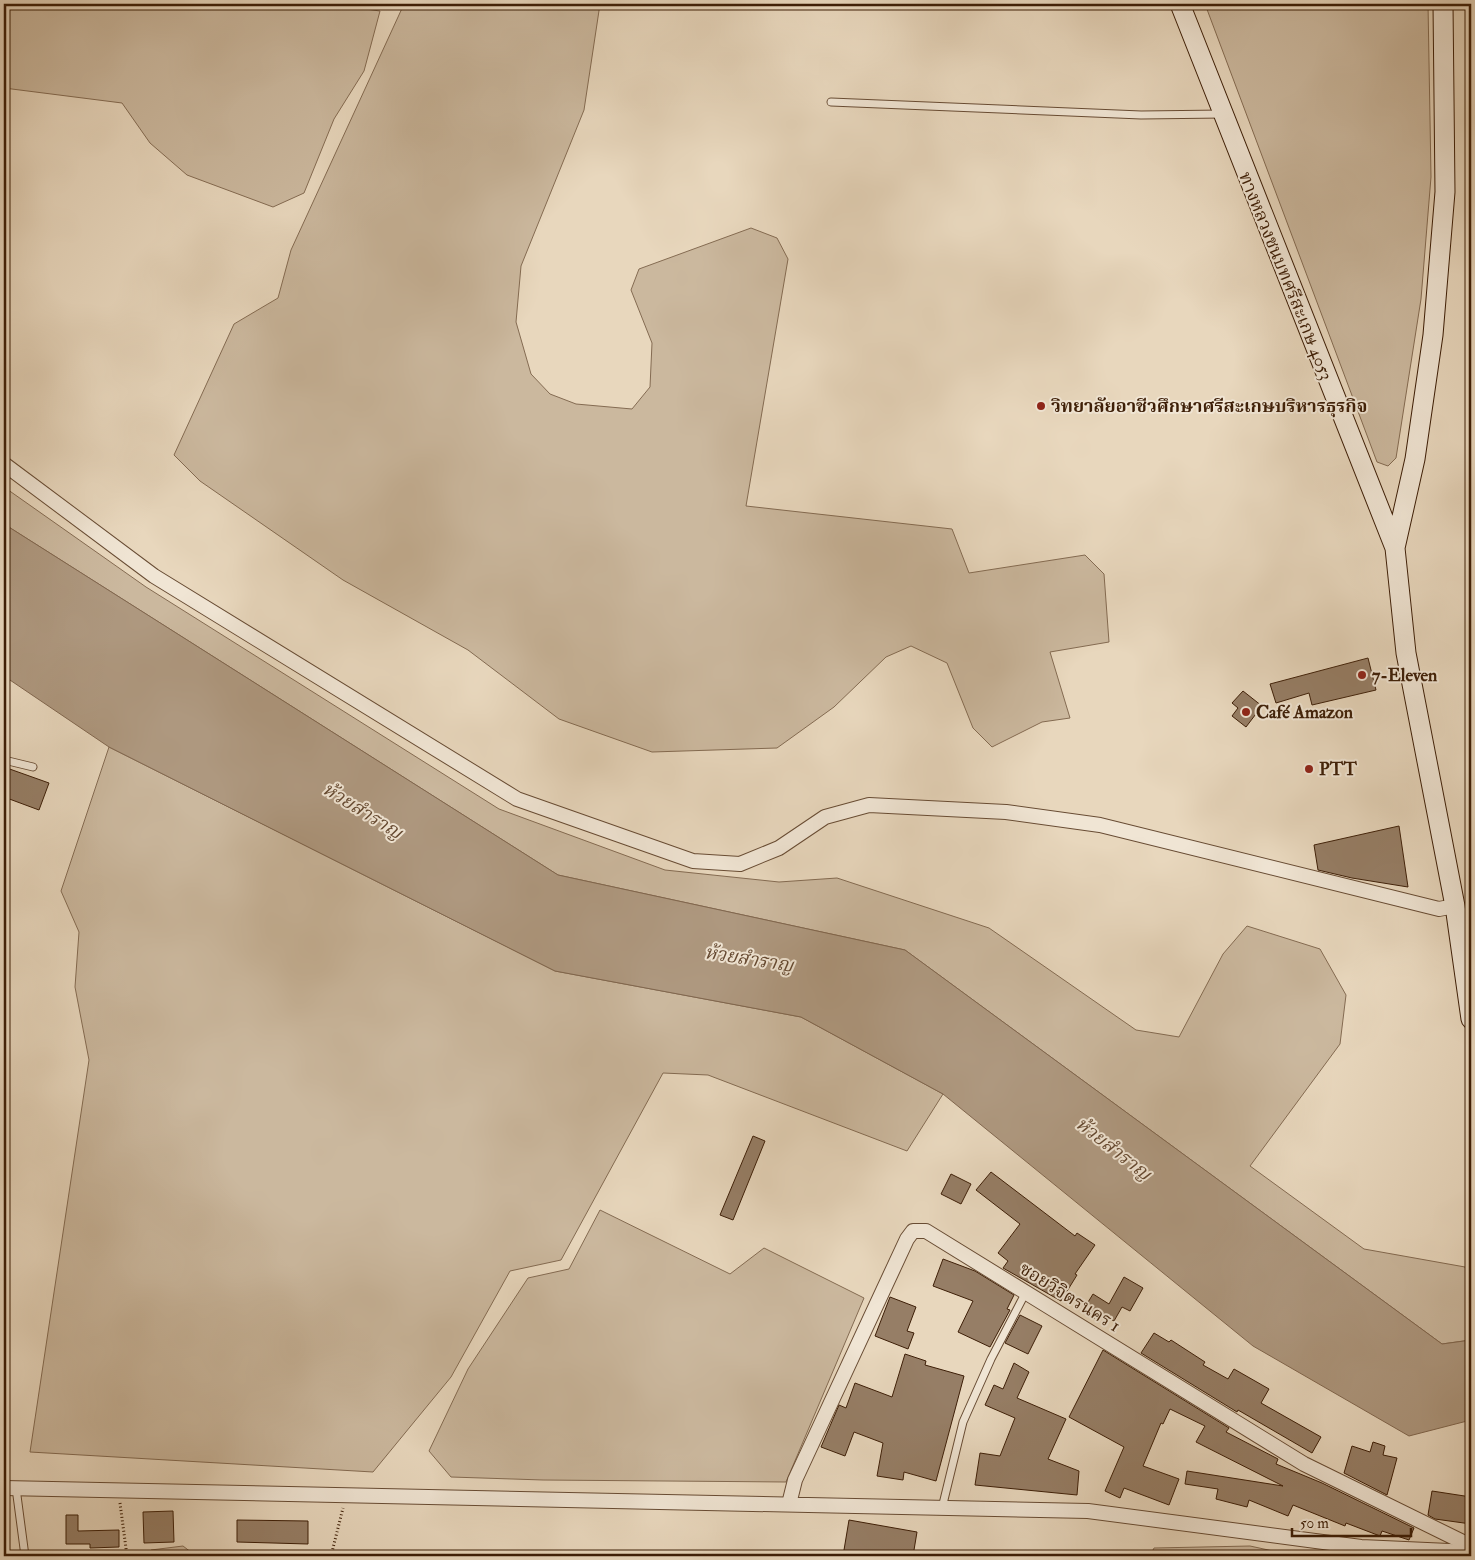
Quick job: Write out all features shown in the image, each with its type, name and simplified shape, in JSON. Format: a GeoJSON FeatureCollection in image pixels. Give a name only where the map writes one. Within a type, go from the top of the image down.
{"type":"FeatureCollection","features":[{"type":"Feature","properties":{"kind":"street","name":"ทางหลวงชนบทศรีสะเกษ 4053"},"geometry":{"type":"LineString","coordinates":[[1180,4],[1394,548]]}},
{"type":"Feature","properties":{"kind":"street"},"geometry":{"type":"LineString","coordinates":[[1443,4],[1445,192],[1433,335],[1415,459],[1394,548],[1406,652],[1455,906],[1471,1019]]}},
{"type":"Feature","properties":{"kind":"street"},"geometry":{"type":"LineString","coordinates":[[4,464],[154,576],[517,799],[693,861],[740,864],[780,848],[825,817],[869,805],[1006,812],[1100,825],[1439,909],[1455,906]]}},
{"type":"Feature","properties":{"kind":"street","name":"ซอยวิจิตรนคร 1"},"geometry":{"type":"LineString","coordinates":[[789,1504],[794,1480],[913,1231],[926,1231],[1304,1464],[1471,1546]]}},
{"type":"Feature","properties":{"kind":"street"},"geometry":{"type":"LineString","coordinates":[[10,1488],[1088,1512],[1361,1547],[1471,1552]]}},
{"type":"Feature","properties":{"kind":"lane"},"geometry":{"type":"LineString","coordinates":[[831,102],[1141,115],[1223,114]]}},
{"type":"Feature","properties":{"kind":"lane"},"geometry":{"type":"LineString","coordinates":[[4,760],[33,767]]}},
{"type":"Feature","properties":{"kind":"lane"},"geometry":{"type":"LineString","coordinates":[[942,1508],[963,1422],[991,1360],[1026,1292]]}},
{"type":"Feature","properties":{"kind":"lane"},"geometry":{"type":"LineString","coordinates":[[10,1488],[25,1556]]}},
{"type":"Feature","properties":{"kind":"path"},"geometry":{"type":"LineString","coordinates":[[118,1490],[127,1556]]}},
{"type":"Feature","properties":{"kind":"path"},"geometry":{"type":"LineString","coordinates":[[332,1556],[346,1495]]}},
{"type":"Feature","properties":{"kind":"shaded area"},"geometry":{"type":"Polygon","coordinates":[[[4,4],[329,4],[380,11],[364,71],[334,119],[304,193],[273,207],[187,175],[150,143],[122,103],[4,88],[4,4]]]}},
{"type":"Feature","properties":{"kind":"shaded area"},"geometry":{"type":"Polygon","coordinates":[[[404,4],[600,4],[584,110],[521,266],[516,322],[531,374],[550,394],[576,404],[632,409],[650,387],[652,343],[631,290],[639,269],[751,228],[777,238],[788,259],[746,506],[952,529],[969,573],[1085,555],[1104,574],[1109,642],[1050,652],[1070,718],[1042,722],[992,747],[973,728],[947,663],[911,646],[886,657],[834,707],[777,748],[652,752],[559,719],[468,650],[343,580],[200,481],[174,455],[234,324],[278,298],[291,250],[404,4]]]}},
{"type":"Feature","properties":{"kind":"shaded area"},"geometry":{"type":"Polygon","coordinates":[[[1205,4],[1428,4],[1431,177],[1421,299],[1396,458],[1388,466],[1377,462],[1205,4]]]}},
{"type":"Feature","properties":{"kind":"shaded area"},"geometry":{"type":"Polygon","coordinates":[[[4,487],[146,587],[499,809],[665,870],[779,882],[837,878],[989,928],[1136,1030],[1179,1037],[1223,954],[1247,926],[1320,949],[1346,995],[1340,1044],[1250,1166],[1364,1249],[1465,1267],[1471,1284],[1471,1340],[1442,1344],[905,950],[558,875],[4,524],[4,487]]]}},
{"type":"Feature","properties":{"kind":"shaded area"},"geometry":{"type":"Polygon","coordinates":[[[109,747],[555,971],[801,1017],[943,1094],[907,1151],[708,1075],[663,1073],[561,1260],[510,1271],[451,1377],[373,1472],[30,1452],[89,1060],[75,987],[79,932],[61,891],[109,747]]]}},
{"type":"Feature","properties":{"kind":"shaded area"},"geometry":{"type":"Polygon","coordinates":[[[600,1210],[730,1274],[764,1248],[864,1298],[786,1482],[543,1480],[451,1477],[429,1451],[468,1369],[528,1278],[569,1269],[600,1210]]]}},
{"type":"Feature","properties":{"kind":"shaded area"},"geometry":{"type":"Polygon","coordinates":[[[183,1546],[196,1556],[150,1556],[151,1550],[183,1546]]]}},
{"type":"Feature","properties":{"kind":"shaded area"},"geometry":{"type":"Polygon","coordinates":[[[1250,1546],[1296,1556],[1150,1556],[1154,1548],[1250,1546]]]}},
{"type":"Feature","properties":{"kind":"water","name":"ห้วยสำราญ"},"geometry":{"type":"Polygon","coordinates":[[[4,524],[558,875],[905,950],[1442,1344],[1471,1340],[1471,1420],[1409,1436],[1253,1346],[943,1094],[801,1017],[555,971],[109,747],[4,676],[4,524]]]}},
{"type":"Feature","properties":{"kind":"building"},"geometry":{"type":"Polygon","coordinates":[[[1368,658],[1376,690],[1312,705],[1309,693],[1276,703],[1270,684],[1368,658]]]}},
{"type":"Feature","properties":{"kind":"building","name":"Café Amazon"},"geometry":{"type":"Polygon","coordinates":[[[1243,691],[1262,706],[1246,727],[1232,716],[1238,708],[1232,703],[1243,691]]]}},
{"type":"Feature","properties":{"kind":"building"},"geometry":{"type":"Polygon","coordinates":[[[4,767],[49,783],[39,810],[4,797],[4,767]]]}},
{"type":"Feature","properties":{"kind":"building"},"geometry":{"type":"Polygon","coordinates":[[[1399,826],[1408,887],[1352,878],[1318,870],[1314,845],[1399,826]]]}},
{"type":"Feature","properties":{"kind":"building"},"geometry":{"type":"Polygon","coordinates":[[[753,1136],[765,1141],[733,1220],[720,1215],[753,1136]]]}},
{"type":"Feature","properties":{"kind":"building"},"geometry":{"type":"Polygon","coordinates":[[[991,1172],[1075,1236],[1077,1233],[1095,1245],[1075,1274],[1077,1275],[1061,1301],[1003,1268],[1008,1261],[998,1253],[1020,1224],[976,1190],[991,1172]]]}},
{"type":"Feature","properties":{"kind":"building"},"geometry":{"type":"Polygon","coordinates":[[[951,1174],[971,1184],[961,1204],[941,1194],[951,1174]]]}},
{"type":"Feature","properties":{"kind":"building"},"geometry":{"type":"Polygon","coordinates":[[[943,1259],[975,1271],[1014,1295],[1007,1309],[1010,1310],[990,1347],[958,1332],[973,1301],[933,1286],[943,1259]]]}},
{"type":"Feature","properties":{"kind":"building"},"geometry":{"type":"Polygon","coordinates":[[[1124,1277],[1143,1288],[1130,1311],[1122,1307],[1114,1321],[1098,1312],[1094,1319],[1082,1312],[1093,1294],[1109,1304],[1124,1277]]]}},
{"type":"Feature","properties":{"kind":"building"},"geometry":{"type":"Polygon","coordinates":[[[890,1297],[916,1307],[907,1331],[914,1333],[908,1349],[875,1336],[890,1297]]]}},
{"type":"Feature","properties":{"kind":"building"},"geometry":{"type":"Polygon","coordinates":[[[1020,1315],[1042,1326],[1028,1354],[1005,1343],[1020,1315]]]}},
{"type":"Feature","properties":{"kind":"building"},"geometry":{"type":"Polygon","coordinates":[[[1154,1333],[1169,1342],[1171,1340],[1205,1362],[1203,1365],[1228,1379],[1234,1369],[1269,1389],[1261,1403],[1321,1437],[1312,1453],[1238,1410],[1237,1412],[1141,1353],[1154,1333]]]}},
{"type":"Feature","properties":{"kind":"building"},"geometry":{"type":"Polygon","coordinates":[[[1103,1350],[1229,1428],[1226,1432],[1278,1459],[1276,1464],[1322,1483],[1414,1528],[1409,1540],[1382,1531],[1380,1536],[1346,1523],[1345,1526],[1293,1505],[1288,1516],[1249,1500],[1247,1507],[1216,1499],[1218,1489],[1185,1484],[1187,1471],[1283,1486],[1196,1442],[1205,1426],[1170,1409],[1163,1424],[1161,1423],[1143,1466],[1179,1479],[1169,1505],[1124,1488],[1120,1498],[1105,1491],[1124,1447],[1069,1417],[1103,1350]]]}},
{"type":"Feature","properties":{"kind":"building"},"geometry":{"type":"Polygon","coordinates":[[[905,1354],[926,1361],[925,1365],[964,1376],[936,1481],[904,1472],[903,1480],[877,1476],[883,1443],[854,1432],[845,1456],[821,1447],[839,1405],[846,1408],[855,1383],[892,1397],[905,1354]]]}},
{"type":"Feature","properties":{"kind":"building"},"geometry":{"type":"Polygon","coordinates":[[[1014,1363],[1029,1372],[1017,1398],[1066,1419],[1048,1459],[1079,1471],[1077,1495],[975,1485],[980,1453],[1000,1456],[1015,1418],[985,1405],[994,1385],[1003,1389],[1014,1363]]]}},
{"type":"Feature","properties":{"kind":"building"},"geometry":{"type":"Polygon","coordinates":[[[1373,1442],[1385,1446],[1383,1455],[1397,1458],[1387,1495],[1344,1473],[1352,1446],[1370,1452],[1373,1442]]]}},
{"type":"Feature","properties":{"kind":"building"},"geometry":{"type":"Polygon","coordinates":[[[1432,1491],[1471,1497],[1471,1524],[1435,1519],[1428,1515],[1432,1491]]]}},
{"type":"Feature","properties":{"kind":"building"},"geometry":{"type":"Polygon","coordinates":[[[173,1511],[174,1542],[144,1543],[143,1512],[173,1511]]]}},
{"type":"Feature","properties":{"kind":"building"},"geometry":{"type":"Polygon","coordinates":[[[66,1515],[78,1515],[78,1531],[119,1530],[119,1547],[90,1548],[90,1544],[66,1544],[66,1515]]]}},
{"type":"Feature","properties":{"kind":"building"},"geometry":{"type":"Polygon","coordinates":[[[237,1520],[308,1521],[308,1544],[237,1542],[237,1520]]]}},
{"type":"Feature","properties":{"kind":"building"},"geometry":{"type":"Polygon","coordinates":[[[849,1520],[917,1532],[913,1556],[843,1556],[849,1520]]]}},
{"type":"Feature","properties":{"kind":"place","name":"วิทยาลัยอาชีวศึกษาศรีสะเกษบริหารธุรกิจ"},"geometry":{"type":"Point","coordinates":[1041,406]}},
{"type":"Feature","properties":{"kind":"place","name":"7-Eleven"},"geometry":{"type":"Point","coordinates":[1362,675]}},
{"type":"Feature","properties":{"kind":"place","name":"Café Amazon"},"geometry":{"type":"Point","coordinates":[1246,712]}},
{"type":"Feature","properties":{"kind":"place","name":"PTT"},"geometry":{"type":"Point","coordinates":[1309,769]}}]}
